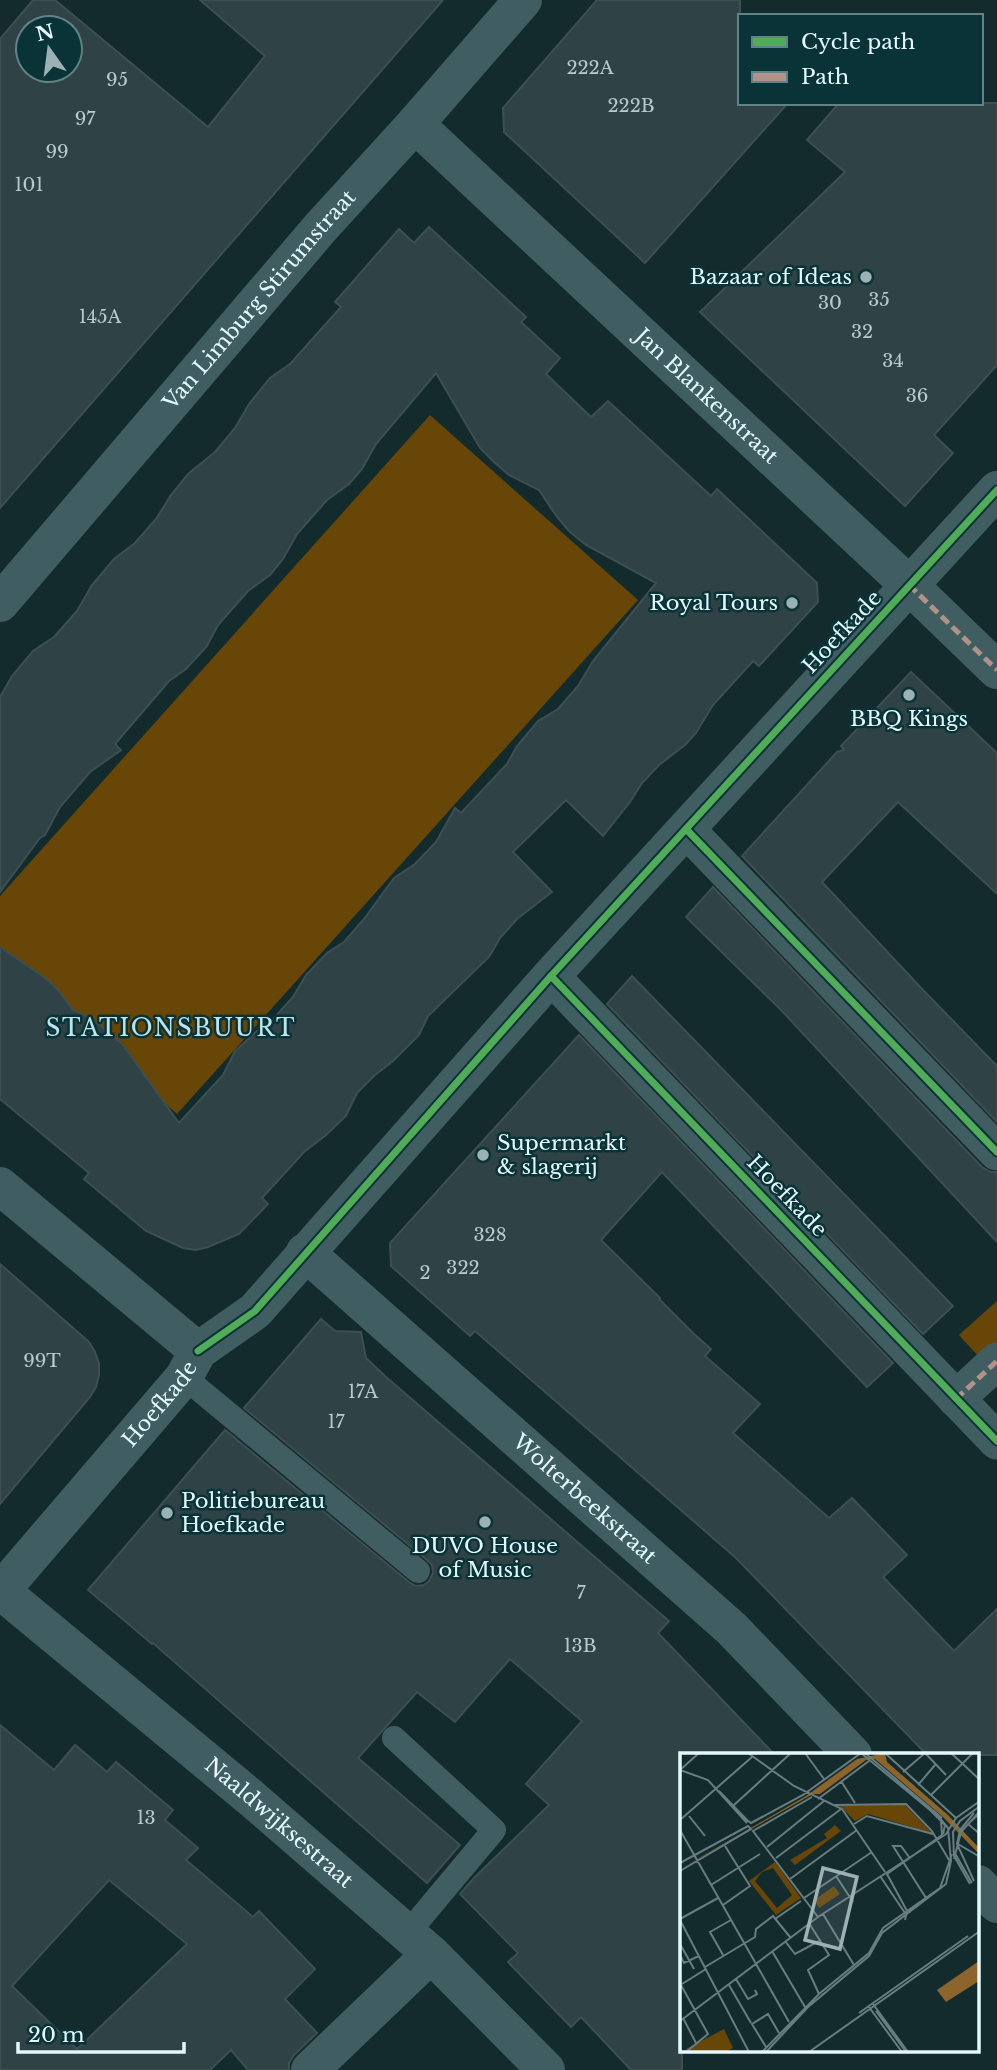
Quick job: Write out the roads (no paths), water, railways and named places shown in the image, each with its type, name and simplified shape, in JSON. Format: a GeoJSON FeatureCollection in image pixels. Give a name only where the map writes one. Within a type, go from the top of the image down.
{"type":"FeatureCollection","features":[{"type":"Feature","properties":{"kind":"street","name":"Van Limburg Stirumstraat"},"geometry":{"type":"LineString","coordinates":[[0,603],[321,227],[523,0]]}},
{"type":"Feature","properties":{"kind":"street","name":"Jan Blankenstraat"},"geometry":{"type":"LineString","coordinates":[[415,124],[997,670]]}},
{"type":"Feature","properties":{"kind":"street","name":"Hoefkade"},"geometry":{"type":"LineString","coordinates":[[0,1592],[191,1364],[255,1311],[551,976],[997,490]]}},
{"type":"Feature","properties":{"kind":"street"},"geometry":{"type":"LineString","coordinates":[[686,830],[997,1152]]}},
{"type":"Feature","properties":{"kind":"street","name":"Hoefkade"},"geometry":{"type":"LineString","coordinates":[[551,976],[997,1441]]}},
{"type":"Feature","properties":{"kind":"street"},"geometry":{"type":"LineString","coordinates":[[0,1185],[191,1364]]}},
{"type":"Feature","properties":{"kind":"street","name":"Wolterbeekstraat"},"geometry":{"type":"LineString","coordinates":[[305,1252],[715,1613],[851,1753]]}},
{"type":"Feature","properties":{"kind":"street"},"geometry":{"type":"LineString","coordinates":[[956,1399],[997,1361]]}},
{"type":"Feature","properties":{"kind":"street","name":"Naaldwijksestraat"},"geometry":{"type":"LineString","coordinates":[[0,1592],[250,1797],[419,1944],[545,2070]]}},
{"type":"Feature","properties":{"kind":"street"},"geometry":{"type":"LineString","coordinates":[[979,1885],[997,1903]]}},
{"type":"Feature","properties":{"kind":"street"},"geometry":{"type":"LineString","coordinates":[[310,2070],[419,1944]]}},
{"type":"Feature","properties":{"kind":"lane"},"geometry":{"type":"LineString","coordinates":[[191,1364],[418,1571]]}},
{"type":"Feature","properties":{"kind":"lane"},"geometry":{"type":"LineString","coordinates":[[394,1738],[494,1830],[419,1944]]}},
{"type":"Feature","properties":{"kind":"place","name":"Bazaar of Ideas"},"geometry":{"type":"Point","coordinates":[866,277]}},
{"type":"Feature","properties":{"kind":"place","name":"Royal Tours"},"geometry":{"type":"Point","coordinates":[792,603]}},
{"type":"Feature","properties":{"kind":"place","name":"BBQ Kings"},"geometry":{"type":"Point","coordinates":[909,695]}},
{"type":"Feature","properties":{"kind":"place","name":"Supermarkt & slagerij"},"geometry":{"type":"Point","coordinates":[483,1155]}},
{"type":"Feature","properties":{"kind":"place","name":"Politiebureau Hoefkade"},"geometry":{"type":"Point","coordinates":[167,1513]}},
{"type":"Feature","properties":{"kind":"place","name":"DUVO House of Music"},"geometry":{"type":"Point","coordinates":[485,1522]}},
{"type":"Feature","properties":{"kind":"district","name":"STATIONSBUURT"},"geometry":{"type":"Point","coordinates":[171,1028]}}]}
